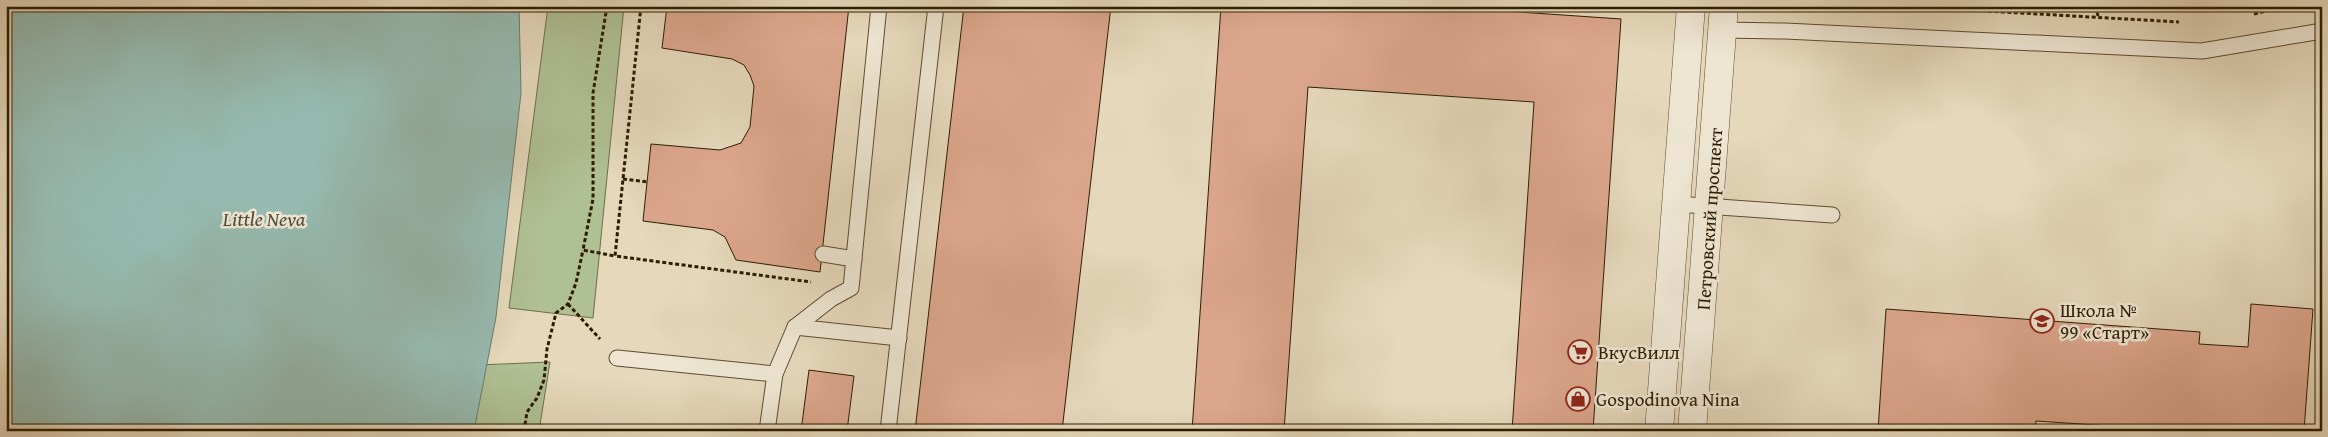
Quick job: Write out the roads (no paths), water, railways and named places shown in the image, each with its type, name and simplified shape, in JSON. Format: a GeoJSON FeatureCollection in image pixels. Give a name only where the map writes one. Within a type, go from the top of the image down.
{"type":"FeatureCollection","features":[{"type":"Feature","properties":{"kind":"street","name":"Петровский проспект"},"geometry":{"type":"LineString","coordinates":[[1659,431],[1690,6]]}},
{"type":"Feature","properties":{"kind":"street","name":"Петровский проспект"},"geometry":{"type":"LineString","coordinates":[[1692,431],[1724,18]]}},
{"type":"Feature","properties":{"kind":"lane"},"geometry":{"type":"LineString","coordinates":[[767,431],[774,374],[795,327],[831,299],[851,288],[879,6]]}},
{"type":"Feature","properties":{"kind":"lane"},"geometry":{"type":"LineString","coordinates":[[888,431],[936,6]]}},
{"type":"Feature","properties":{"kind":"lane"},"geometry":{"type":"LineString","coordinates":[[1724,18],[1785,31],[2202,51],[2322,31]]}},
{"type":"Feature","properties":{"kind":"lane"},"geometry":{"type":"LineString","coordinates":[[1676,204],[1832,215]]}},
{"type":"Feature","properties":{"kind":"lane"},"geometry":{"type":"LineString","coordinates":[[822,254],[854,259]]}},
{"type":"Feature","properties":{"kind":"lane"},"geometry":{"type":"LineString","coordinates":[[795,327],[898,338]]}},
{"type":"Feature","properties":{"kind":"lane"},"geometry":{"type":"LineString","coordinates":[[617,358],[774,374]]}},
{"type":"Feature","properties":{"kind":"water","name":"Little Neva"},"geometry":{"type":"Polygon","coordinates":[[[6,6],[519,6],[521,93],[496,317],[474,431],[6,431],[6,6]]]}},
{"type":"Feature","properties":{"kind":"place","name":"Школа № 99 «Старт»"},"geometry":{"type":"Point","coordinates":[2042,321]}},
{"type":"Feature","properties":{"kind":"place","name":"ВкусВилл"},"geometry":{"type":"Point","coordinates":[1580,352]}},
{"type":"Feature","properties":{"kind":"place","name":"Gospodinova Nina"},"geometry":{"type":"Point","coordinates":[1578,399]}}]}
